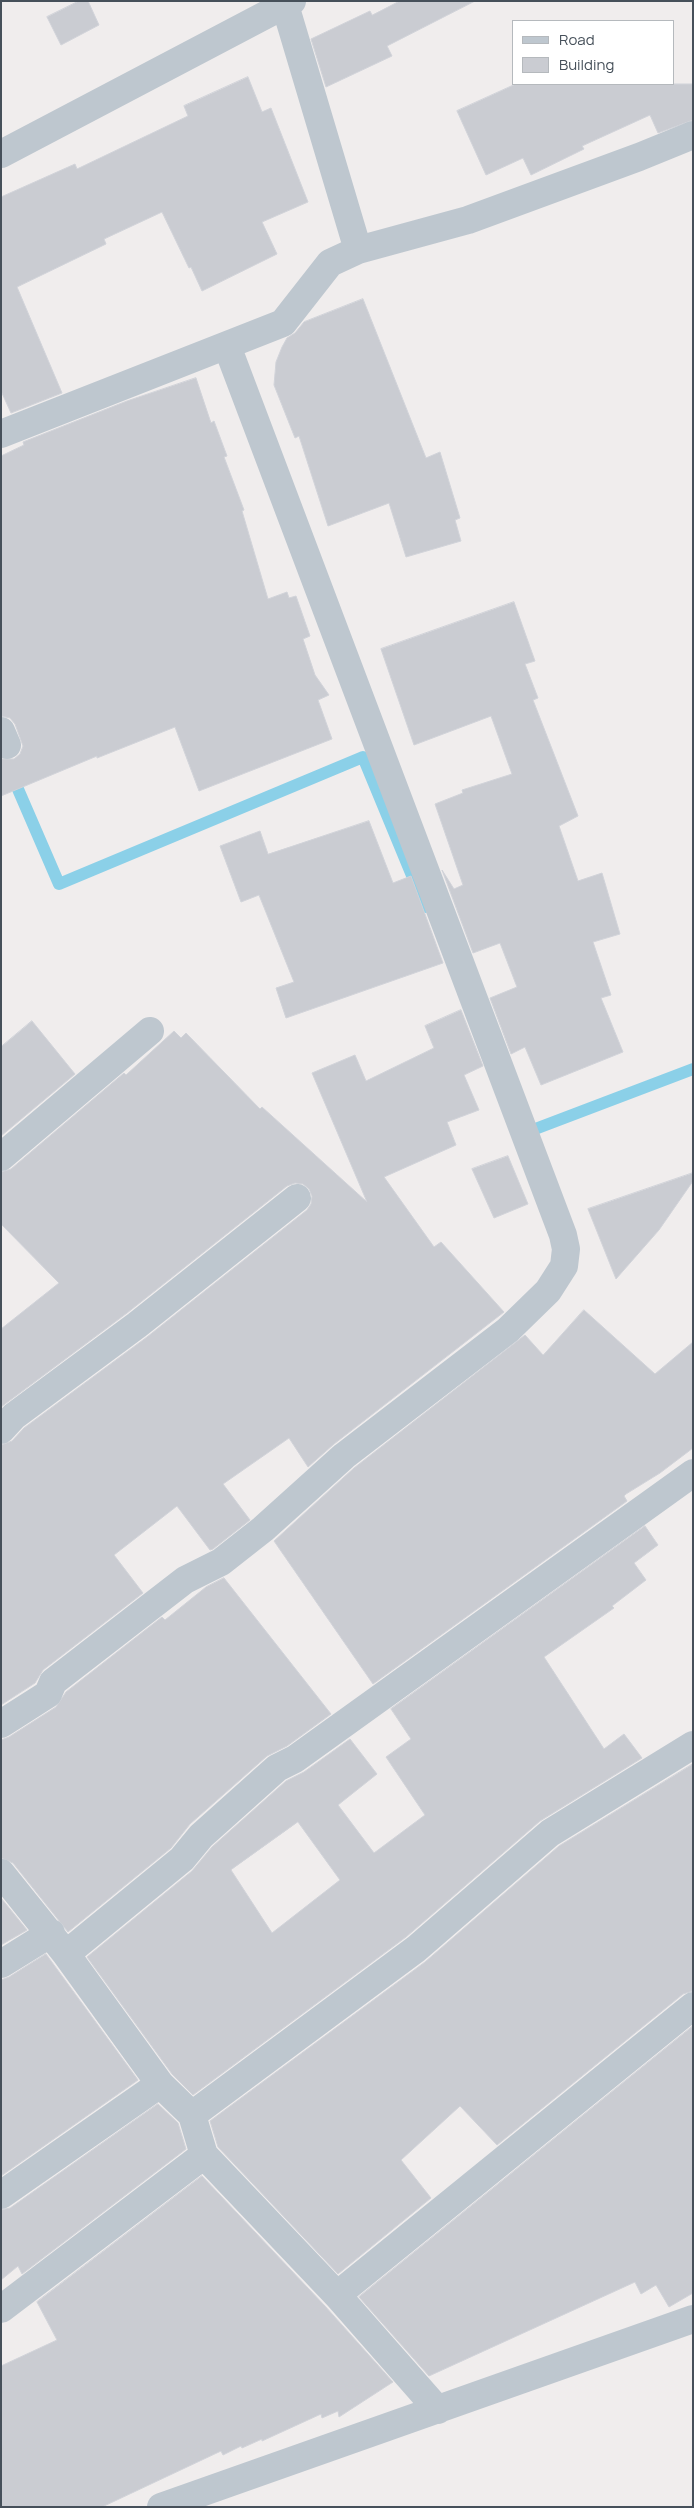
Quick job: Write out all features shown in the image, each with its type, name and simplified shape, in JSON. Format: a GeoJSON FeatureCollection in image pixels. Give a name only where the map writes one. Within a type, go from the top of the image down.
{"type":"FeatureCollection","features":[{"type":"Feature","properties":{"kind":"street"},"geometry":{"type":"LineString","coordinates":[[1,154],[288,3],[358,250]]}},
{"type":"Feature","properties":{"kind":"street"},"geometry":{"type":"LineString","coordinates":[[1,434],[283,323],[330,263],[358,250],[468,220],[693,135]]}},
{"type":"Feature","properties":{"kind":"street"},"geometry":{"type":"LineString","coordinates":[[1,1724],[48,1694],[53,1682],[185,1580],[221,1562],[263,1529],[344,1456],[508,1330],[548,1291],[564,1266],[566,1249],[563,1235],[226,346]]}},
{"type":"Feature","properties":{"kind":"street"},"geometry":{"type":"LineString","coordinates":[[1,1157],[150,1031]]}},
{"type":"Feature","properties":{"kind":"street"},"geometry":{"type":"LineString","coordinates":[[1,1430],[14,1416],[137,1325],[297,1198]]}},
{"type":"Feature","properties":{"kind":"street"},"geometry":{"type":"LineString","coordinates":[[1,1964],[59,1944],[182,1859],[201,1836],[277,1768],[296,1759],[693,1473]]}},
{"type":"Feature","properties":{"kind":"street"},"geometry":{"type":"LineString","coordinates":[[192,2115],[416,1949],[550,1833],[693,1745]]}},
{"type":"Feature","properties":{"kind":"street"},"geometry":{"type":"LineString","coordinates":[[1,1873],[59,1944],[160,2084],[192,2115],[204,2155],[337,2295],[438,2410]]}},
{"type":"Feature","properties":{"kind":"street"},"geometry":{"type":"LineString","coordinates":[[337,2295],[693,2006]]}},
{"type":"Feature","properties":{"kind":"street"},"geometry":{"type":"LineString","coordinates":[[1,2195],[160,2084]]}},
{"type":"Feature","properties":{"kind":"street"},"geometry":{"type":"LineString","coordinates":[[1,2310],[204,2155]]}},
{"type":"Feature","properties":{"kind":"street"},"geometry":{"type":"LineString","coordinates":[[178,2504],[693,2319]]}},
{"type":"Feature","properties":{"kind":"building"},"geometry":{"type":"Polygon","coordinates":[[[79,1],[88,1],[99,25],[61,45],[47,17],[79,1]]]}},
{"type":"Feature","properties":{"kind":"building"},"geometry":{"type":"Polygon","coordinates":[[[400,1],[475,1],[387,46],[392,56],[326,87],[311,39],[370,11],[372,15],[400,1]]]}},
{"type":"Feature","properties":{"kind":"building"},"geometry":{"type":"Polygon","coordinates":[[[248,77],[262,112],[271,108],[308,202],[262,222],[277,254],[202,291],[162,212],[104,239],[106,244],[17,287],[62,393],[11,413],[1,391],[1,197],[75,164],[77,169],[188,116],[184,106],[248,77]]]}},
{"type":"Feature","properties":{"kind":"building"},"geometry":{"type":"Polygon","coordinates":[[[693,84],[693,120],[658,133],[650,115],[582,146],[584,149],[531,175],[523,158],[486,175],[457,111],[514,85],[693,84]]]}},
{"type":"Feature","properties":{"kind":"building"},"geometry":{"type":"Polygon","coordinates":[[[363,299],[426,458],[440,452],[460,518],[455,520],[461,541],[406,557],[389,503],[328,526],[299,436],[295,438],[274,385],[276,362],[287,338],[295,333],[304,322],[363,299]]]}},
{"type":"Feature","properties":{"kind":"building"},"geometry":{"type":"Polygon","coordinates":[[[196,378],[211,423],[214,421],[227,456],[224,457],[244,510],[242,511],[268,599],[287,592],[289,598],[296,596],[310,636],[303,639],[315,675],[329,695],[318,700],[332,739],[199,791],[175,727],[97,758],[97,756],[1,796],[1,759],[14,759],[20,754],[23,746],[15,724],[10,718],[1,716],[1,456],[24,445],[23,442],[127,401],[196,378]]]}},
{"type":"Feature","properties":{"kind":"building"},"geometry":{"type":"Polygon","coordinates":[[[514,602],[535,661],[525,664],[538,698],[533,700],[578,816],[559,826],[578,881],[602,873],[620,934],[593,942],[611,995],[601,998],[623,1052],[541,1085],[525,1047],[511,1054],[490,998],[517,987],[500,943],[473,953],[442,870],[454,889],[463,885],[435,804],[463,793],[462,790],[512,774],[491,716],[414,745],[381,649],[514,602]]]}},
{"type":"Feature","properties":{"kind":"building"},"geometry":{"type":"Polygon","coordinates":[[[369,821],[393,883],[411,876],[443,963],[286,1018],[276,988],[294,982],[259,895],[241,902],[220,846],[260,831],[268,854],[369,821]]]}},
{"type":"Feature","properties":{"kind":"building"},"geometry":{"type":"Polygon","coordinates":[[[461,1010],[483,1066],[464,1075],[479,1110],[447,1122],[456,1145],[384,1177],[434,1247],[441,1242],[504,1312],[334,1444],[308,1467],[289,1438],[223,1484],[250,1520],[213,1549],[210,1550],[177,1506],[114,1555],[143,1593],[43,1670],[35,1683],[1,1705],[1,1445],[12,1441],[24,1428],[147,1337],[307,1210],[311,1204],[312,1196],[309,1189],[303,1184],[295,1183],[287,1186],[127,1313],[1,1407],[1,1329],[59,1283],[1,1224],[1,1172],[11,1169],[124,1073],[126,1075],[174,1031],[181,1038],[186,1033],[260,1109],[262,1107],[367,1202],[312,1073],[355,1055],[366,1081],[434,1048],[425,1026],[461,1010]]]}},
{"type":"Feature","properties":{"kind":"building"},"geometry":{"type":"Polygon","coordinates":[[[32,1021],[75,1074],[1,1136],[1,1047],[32,1021]]]}},
{"type":"Feature","properties":{"kind":"building"},"geometry":{"type":"Polygon","coordinates":[[[508,1156],[528,1204],[494,1218],[472,1169],[508,1156]]]}},
{"type":"Feature","properties":{"kind":"building"},"geometry":{"type":"Polygon","coordinates":[[[693,1173],[693,1181],[659,1230],[616,1279],[588,1209],[693,1173]]]}},
{"type":"Feature","properties":{"kind":"building"},"geometry":{"type":"Polygon","coordinates":[[[584,1310],[655,1374],[693,1342],[693,1448],[660,1473],[626,1494],[624,1496],[627,1501],[373,1684],[274,1541],[354,1468],[525,1335],[543,1355],[584,1310]]]}},
{"type":"Feature","properties":{"kind":"building"},"geometry":{"type":"Polygon","coordinates":[[[645,1526],[658,1545],[634,1563],[646,1580],[612,1606],[614,1608],[544,1657],[604,1749],[624,1734],[642,1758],[540,1821],[406,1937],[193,2095],[172,2074],[87,1957],[192,1871],[212,1847],[286,1781],[304,1772],[350,1739],[377,1774],[338,1805],[374,1853],[425,1815],[386,1757],[411,1739],[391,1709],[645,1526]],[[298,1822],[231,1870],[272,1933],[340,1880],[298,1822]]]}},
{"type":"Feature","properties":{"kind":"building"},"geometry":{"type":"Polygon","coordinates":[[[224,1578],[331,1714],[287,1746],[267,1756],[190,1824],[171,1848],[68,1932],[13,1863],[1,1858],[1,1740],[9,1737],[56,1707],[66,1692],[162,1617],[165,1620],[206,1587],[224,1578]]]}},
{"type":"Feature","properties":{"kind":"building"},"geometry":{"type":"Polygon","coordinates":[[[693,1764],[693,1991],[683,1994],[497,2145],[460,2106],[401,2160],[431,2198],[338,2274],[218,2147],[210,2121],[425,1962],[559,1846],[693,1764]]]}},
{"type":"Feature","properties":{"kind":"building"},"geometry":{"type":"Polygon","coordinates":[[[1,1898],[27,1930],[1,1945],[1,1898]]]}},
{"type":"Feature","properties":{"kind":"building"},"geometry":{"type":"Polygon","coordinates":[[[46,1954],[138,2080],[1,2176],[1,1980],[46,1954]]]}},
{"type":"Feature","properties":{"kind":"building"},"geometry":{"type":"Polygon","coordinates":[[[693,2026],[693,2293],[669,2307],[656,2285],[641,2294],[635,2282],[429,2376],[359,2297],[693,2026]]]}},
{"type":"Feature","properties":{"kind":"building"},"geometry":{"type":"Polygon","coordinates":[[[158,2104],[178,2123],[186,2149],[22,2274],[18,2266],[1,2280],[1,2210],[10,2208],[158,2104]]]}},
{"type":"Feature","properties":{"kind":"building"},"geometry":{"type":"Polygon","coordinates":[[[202,2176],[325,2306],[393,2382],[339,2417],[338,2411],[322,2418],[321,2414],[262,2441],[262,2439],[242,2448],[241,2446],[223,2455],[221,2451],[102,2507],[1,2507],[1,2366],[57,2340],[37,2302],[202,2176]]]}},
{"type":"Feature","properties":{"kind":"waterway"},"geometry":{"type":"LineString","coordinates":[[11,773],[59,884],[363,757],[425,907]]}},
{"type":"Feature","properties":{"kind":"waterway"},"geometry":{"type":"LineString","coordinates":[[522,1134],[693,1069]]}}]}
